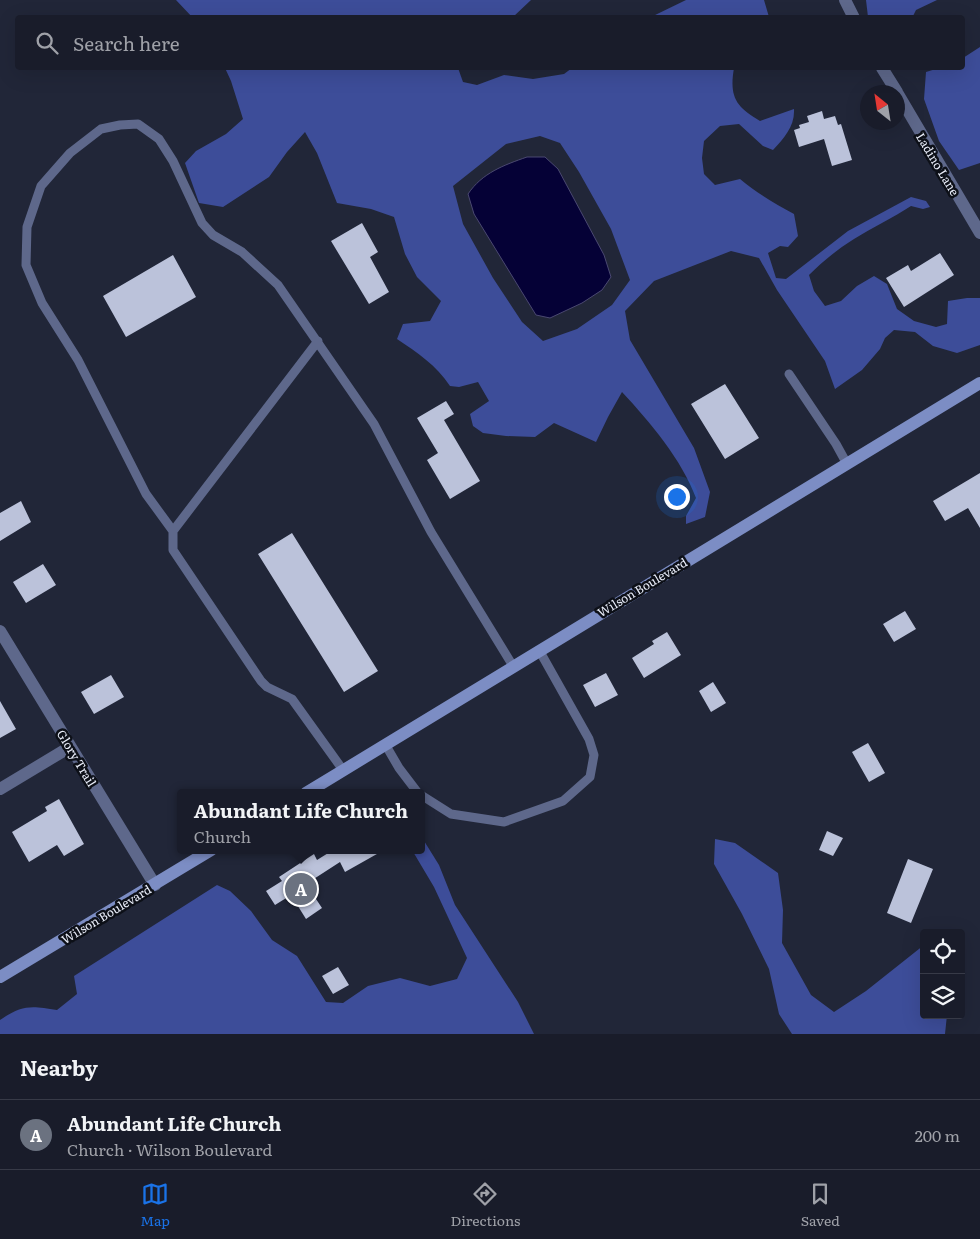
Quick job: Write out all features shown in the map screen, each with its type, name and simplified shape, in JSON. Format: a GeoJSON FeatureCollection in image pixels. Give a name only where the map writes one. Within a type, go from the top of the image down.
{"type":"FeatureCollection","features":[{"type":"Feature","properties":{"kind":"main road","name":"Wilson Boulevard"},"geometry":{"type":"LineString","coordinates":[[312,789],[980,383]]}},
{"type":"Feature","properties":{"kind":"main road","name":"Wilson Boulevard"},"geometry":{"type":"LineString","coordinates":[[0,977],[205,854]]}},
{"type":"Feature","properties":{"kind":"street"},"geometry":{"type":"LineString","coordinates":[[845,0],[852,15]]}},
{"type":"Feature","properties":{"kind":"street","name":"Ladino Lane"},"geometry":{"type":"LineString","coordinates":[[883,70],[892,85]]}},
{"type":"Feature","properties":{"kind":"street","name":"Ladino Lane"},"geometry":{"type":"LineString","coordinates":[[905,106],[980,233]]}},
{"type":"Feature","properties":{"kind":"street","name":"Glory Trail"},"geometry":{"type":"LineString","coordinates":[[0,632],[154,885]]}},
{"type":"Feature","properties":{"kind":"street"},"geometry":{"type":"LineString","coordinates":[[0,789],[70,747]]}},
{"type":"Feature","properties":{"kind":"lane"},"geometry":{"type":"LineString","coordinates":[[342,770],[292,698],[267,687],[261,681],[173,550],[173,531],[146,494],[78,360],[42,303],[26,265],[27,227],[41,186],[70,152],[101,129],[120,124],[138,124],[158,139],[173,161],[202,223],[213,235],[242,252],[278,285],[374,424],[431,532],[513,666]]}},
{"type":"Feature","properties":{"kind":"lane"},"geometry":{"type":"LineString","coordinates":[[173,531],[318,341]]}},
{"type":"Feature","properties":{"kind":"lane"},"geometry":{"type":"LineString","coordinates":[[788,374],[836,444],[847,464]]}},
{"type":"Feature","properties":{"kind":"lane"},"geometry":{"type":"LineString","coordinates":[[425,797],[451,814],[504,822],[563,801],[590,777],[594,755],[588,739],[539,650]]}},
{"type":"Feature","properties":{"kind":"lane"},"geometry":{"type":"LineString","coordinates":[[385,744],[399,768],[416,789]]}},
{"type":"Feature","properties":{"kind":"shaded area"},"geometry":{"type":"Polygon","coordinates":[[[176,0],[531,0],[515,15],[190,15],[176,0]]]}},
{"type":"Feature","properties":{"kind":"shaded area"},"geometry":{"type":"Polygon","coordinates":[[[686,0],[764,0],[768,15],[655,15],[686,0]]]}},
{"type":"Feature","properties":{"kind":"shaded area"},"geometry":{"type":"Polygon","coordinates":[[[866,0],[937,0],[916,10],[914,15],[868,15],[866,0]]]}},
{"type":"Feature","properties":{"kind":"shaded area"},"geometry":{"type":"Polygon","coordinates":[[[980,47],[980,163],[959,170],[939,141],[924,99],[926,72],[932,70],[965,70],[965,57],[980,47]]]}},
{"type":"Feature","properties":{"kind":"shaded area"},"geometry":{"type":"Polygon","coordinates":[[[226,70],[459,70],[463,82],[477,85],[504,75],[533,79],[564,74],[569,70],[734,70],[733,87],[736,100],[752,116],[760,121],[794,109],[791,126],[773,150],[763,146],[739,124],[720,126],[704,141],[702,158],[704,174],[715,185],[740,179],[766,198],[794,214],[798,236],[788,247],[780,246],[768,253],[776,278],[786,279],[848,231],[911,197],[926,201],[930,207],[923,209],[911,206],[842,247],[809,275],[814,291],[825,306],[841,301],[857,286],[874,276],[887,284],[897,309],[914,321],[936,327],[947,324],[948,301],[980,298],[980,345],[957,353],[933,346],[915,332],[894,330],[885,338],[880,349],[862,370],[835,389],[825,361],[777,290],[759,258],[731,251],[654,281],[625,311],[630,340],[694,448],[710,492],[705,517],[686,524],[686,516],[696,498],[690,484],[664,442],[622,392],[596,442],[554,423],[535,437],[483,433],[473,426],[470,414],[489,401],[478,382],[459,387],[450,386],[433,366],[397,339],[403,324],[430,321],[441,301],[417,277],[405,254],[394,217],[371,209],[337,203],[317,153],[305,132],[287,152],[269,177],[223,207],[199,203],[185,163],[196,151],[226,134],[243,119],[226,70]],[[540,136],[506,144],[453,186],[463,224],[493,278],[522,322],[543,341],[577,329],[612,305],[630,280],[611,229],[579,172],[560,143],[540,136]]]}},
{"type":"Feature","properties":{"kind":"shaded area"},"geometry":{"type":"Polygon","coordinates":[[[527,157],[545,157],[558,169],[604,255],[611,277],[602,290],[582,303],[550,318],[536,315],[474,214],[468,194],[487,175],[527,157]]]}},
{"type":"Feature","properties":{"kind":"shaded area"},"geometry":{"type":"Polygon","coordinates":[[[715,839],[735,843],[778,873],[783,910],[782,943],[811,995],[834,1012],[866,991],[920,948],[920,1019],[947,1019],[945,1034],[792,1034],[779,1014],[769,969],[742,914],[714,864],[715,839]]]}},
{"type":"Feature","properties":{"kind":"shaded area"},"geometry":{"type":"Polygon","coordinates":[[[425,842],[439,865],[455,905],[518,1002],[534,1034],[0,1034],[0,1020],[15,1011],[34,1007],[57,1010],[77,994],[74,976],[217,885],[230,891],[251,911],[272,940],[297,956],[326,1002],[343,1003],[368,986],[400,978],[430,986],[457,979],[467,958],[434,887],[414,854],[425,854],[425,842]]]}},
{"type":"Feature","properties":{"kind":"building"},"geometry":{"type":"Polygon","coordinates":[[[822,111],[824,119],[835,116],[838,125],[841,124],[852,160],[832,166],[824,139],[799,147],[794,130],[800,128],[799,125],[809,122],[807,116],[822,111]]]}},
{"type":"Feature","properties":{"kind":"building"},"geometry":{"type":"Polygon","coordinates":[[[362,223],[378,252],[370,257],[389,292],[369,304],[331,241],[362,223]]]}},
{"type":"Feature","properties":{"kind":"building"},"geometry":{"type":"Polygon","coordinates":[[[940,253],[954,275],[904,307],[886,278],[908,265],[911,271],[940,253]]]}},
{"type":"Feature","properties":{"kind":"building"},"geometry":{"type":"Polygon","coordinates":[[[173,255],[196,297],[126,337],[103,296],[173,255]]]}},
{"type":"Feature","properties":{"kind":"building"},"geometry":{"type":"Polygon","coordinates":[[[725,384],[759,438],[725,459],[691,404],[725,384]]]}},
{"type":"Feature","properties":{"kind":"building"},"geometry":{"type":"Polygon","coordinates":[[[446,401],[454,414],[444,420],[480,481],[450,499],[427,460],[438,453],[417,418],[446,401]]]}},
{"type":"Feature","properties":{"kind":"building"},"geometry":{"type":"Polygon","coordinates":[[[980,473],[980,528],[968,508],[945,521],[933,501],[980,473]]]}},
{"type":"Feature","properties":{"kind":"building"},"geometry":{"type":"Polygon","coordinates":[[[21,501],[31,522],[0,541],[0,513],[21,501]]]}},
{"type":"Feature","properties":{"kind":"building"},"geometry":{"type":"Polygon","coordinates":[[[292,533],[378,671],[344,692],[258,554],[292,533]]]}},
{"type":"Feature","properties":{"kind":"building"},"geometry":{"type":"Polygon","coordinates":[[[43,564],[56,585],[26,603],[13,582],[43,564]]]}},
{"type":"Feature","properties":{"kind":"building"},"geometry":{"type":"Polygon","coordinates":[[[905,611],[916,629],[894,642],[883,624],[905,611]]]}},
{"type":"Feature","properties":{"kind":"building"},"geometry":{"type":"Polygon","coordinates":[[[667,632],[681,655],[644,678],[632,658],[654,644],[652,641],[667,632]]]}},
{"type":"Feature","properties":{"kind":"building"},"geometry":{"type":"Polygon","coordinates":[[[606,673],[618,695],[595,707],[583,685],[606,673]]]}},
{"type":"Feature","properties":{"kind":"building"},"geometry":{"type":"Polygon","coordinates":[[[111,675],[124,697],[94,714],[81,692],[111,675]]]}},
{"type":"Feature","properties":{"kind":"building"},"geometry":{"type":"Polygon","coordinates":[[[713,682],[726,703],[711,712],[699,691],[713,682]]]}},
{"type":"Feature","properties":{"kind":"building"},"geometry":{"type":"Polygon","coordinates":[[[0,701],[16,729],[0,738],[0,701]]]}},
{"type":"Feature","properties":{"kind":"building"},"geometry":{"type":"Polygon","coordinates":[[[868,743],[885,773],[869,782],[852,752],[868,743]]]}},
{"type":"Feature","properties":{"kind":"building"},"geometry":{"type":"Polygon","coordinates":[[[59,799],[84,844],[64,856],[57,845],[29,862],[12,832],[47,811],[45,807],[59,799]]]}},
{"type":"Feature","properties":{"kind":"building"},"geometry":{"type":"Polygon","coordinates":[[[827,831],[843,838],[833,856],[819,850],[827,831]]]}},
{"type":"Feature","properties":{"kind":"building"},"geometry":{"type":"Polygon","coordinates":[[[314,854],[317,860],[327,854],[377,854],[345,872],[340,862],[306,884],[322,908],[306,919],[291,895],[275,905],[266,891],[282,881],[279,877],[314,854]]]}},
{"type":"Feature","properties":{"kind":"building"},"geometry":{"type":"Polygon","coordinates":[[[908,859],[933,869],[911,923],[887,913],[908,859]]]}},
{"type":"Feature","properties":{"kind":"building"},"geometry":{"type":"Polygon","coordinates":[[[338,967],[349,985],[333,994],[322,976],[338,967]]]}},
{"type":"Feature","properties":{"kind":"place","name":"Abundant Life Church"},"geometry":{"type":"Point","coordinates":[301,889]}}]}
